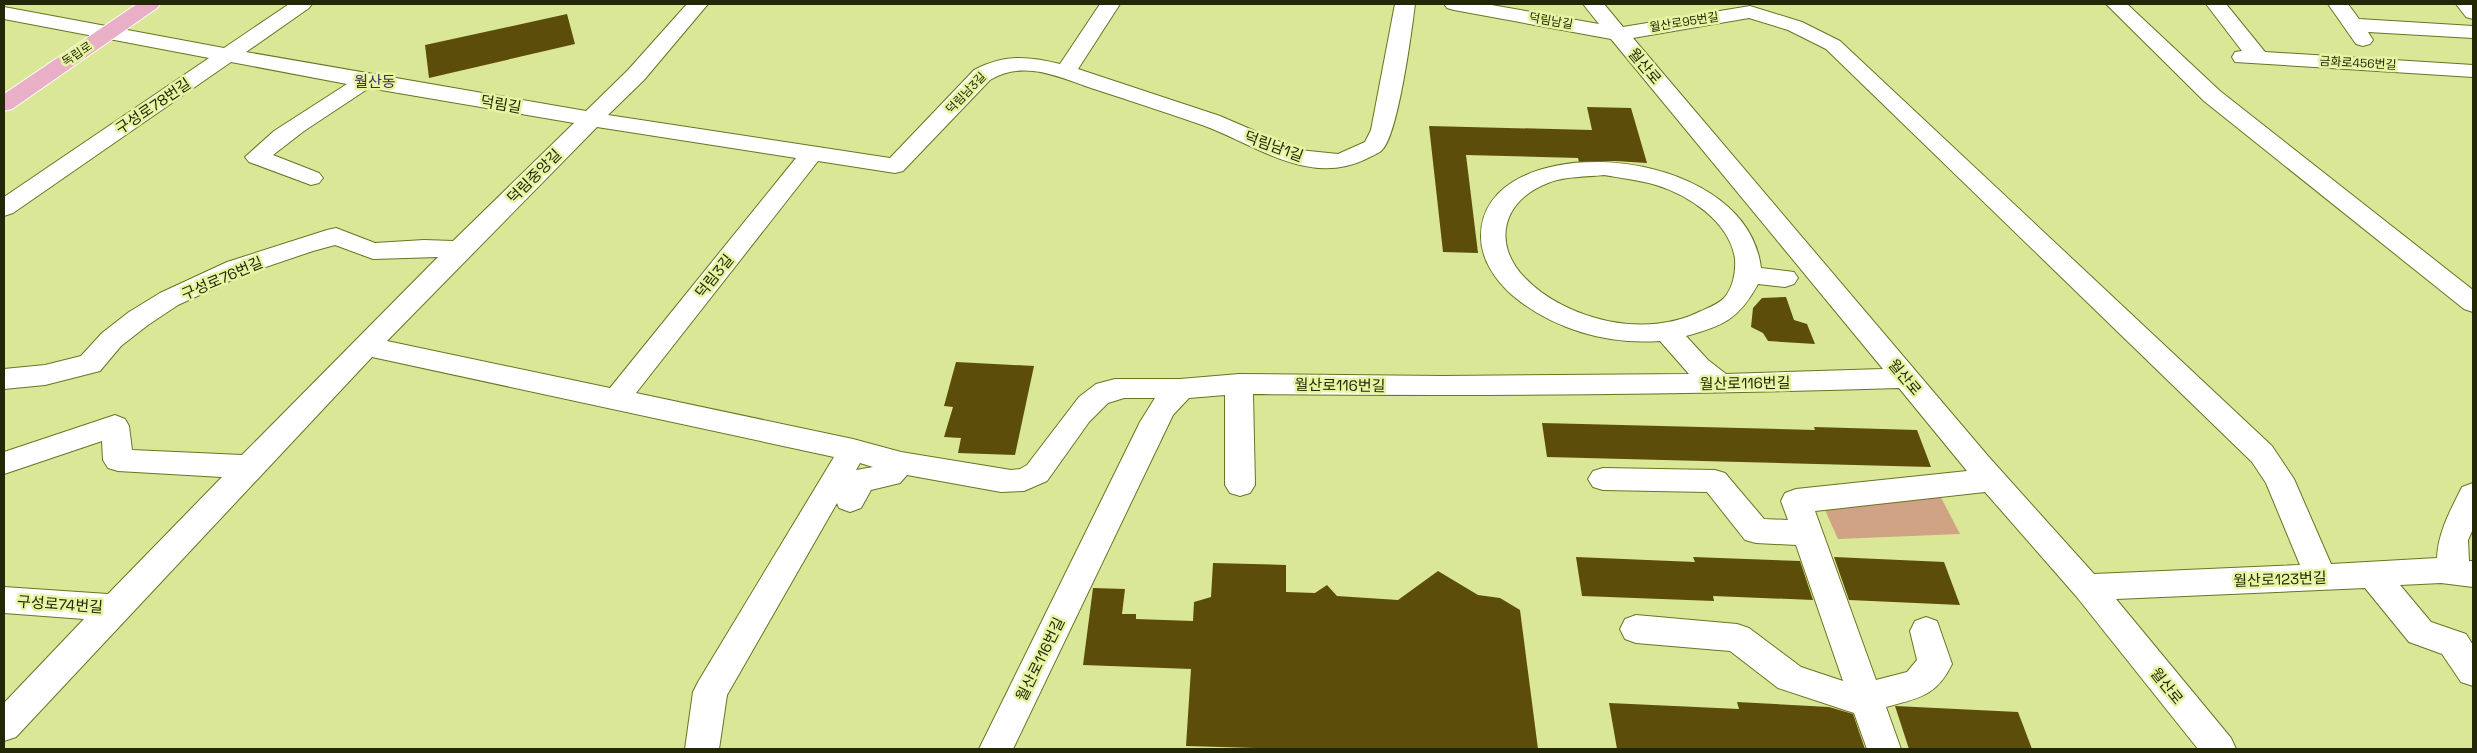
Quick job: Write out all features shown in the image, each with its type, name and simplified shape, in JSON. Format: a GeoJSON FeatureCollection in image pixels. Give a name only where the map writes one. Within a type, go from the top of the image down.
{"type":"FeatureCollection","features":[{"type":"Feature","properties":{"kind":"main road","name":"독립로"},"geometry":{"type":"LineString","coordinates":[[4,104],[150,4]]}},
{"type":"Feature","properties":{"kind":"street","name":"구성로78번길"},"geometry":{"type":"LineString","coordinates":[[4,208],[302,4]]}},
{"type":"Feature","properties":{"kind":"street","name":"덕림중앙길"},"geometry":{"type":"LineString","coordinates":[[4,726],[249,467],[459,250],[636,75],[698,4]]}},
{"type":"Feature","properties":{"kind":"street"},"geometry":{"type":"LineString","coordinates":[[1065,72],[1110,4]]}},
{"type":"Feature","properties":{"kind":"street","name":"덕림남1길"},"geometry":{"type":"LineString","coordinates":[[1065,72],[1212,121],[1270,148],[1295,157],[1332,162],[1343,161],[1374,146],[1382,130],[1405,4]]}},
{"type":"Feature","properties":{"kind":"street","name":"덕림남길"},"geometry":{"type":"LineString","coordinates":[[1454,4],[1618,34]]}},
{"type":"Feature","properties":{"kind":"street","name":"월산로"},"geometry":{"type":"LineString","coordinates":[[1593,4],[1992,480],[2087,587],[2219,749]]}},
{"type":"Feature","properties":{"kind":"street"},"geometry":{"type":"LineString","coordinates":[[2116,4],[2212,96],[2473,304]]}},
{"type":"Feature","properties":{"kind":"street","name":"금화로456번길"},"geometry":{"type":"LineString","coordinates":[[2216,4],[2251,57],[2473,71]]}},
{"type":"Feature","properties":{"kind":"street"},"geometry":{"type":"LineString","coordinates":[[2338,4],[2379,64]]}},
{"type":"Feature","properties":{"kind":"street"},"geometry":{"type":"LineString","coordinates":[[2466,4],[2473,12]]}},
{"type":"Feature","properties":{"kind":"street"},"geometry":{"type":"LineString","coordinates":[[1749,8],[1795,26],[1833,45],[2250,442],[2270,464],[2279,479],[2321,577]]}},
{"type":"Feature","properties":{"kind":"street","name":"월산로95번길"},"geometry":{"type":"LineString","coordinates":[[1618,34],[1749,8]]}},
{"type":"Feature","properties":{"kind":"street","name":"덕림길"},"geometry":{"type":"LineString","coordinates":[[4,13],[226,56],[591,120],[895,166]]}},
{"type":"Feature","properties":{"kind":"street"},"geometry":{"type":"LineString","coordinates":[[2352,24],[2473,32]]}},
{"type":"Feature","properties":{"kind":"street","name":"덕림남3길"},"geometry":{"type":"LineString","coordinates":[[895,166],[982,75],[992,68],[1007,63],[1037,63],[1065,72]]}},
{"type":"Feature","properties":{"kind":"street"},"geometry":{"type":"LineString","coordinates":[[311,178],[257,157],[280,135],[343,99],[365,81]]}},
{"type":"Feature","properties":{"kind":"street","name":"덕림3길"},"geometry":{"type":"LineString","coordinates":[[617,398],[812,153]]}},
{"type":"Feature","properties":{"kind":"street"},"geometry":{"type":"LineString","coordinates":[[1604,168],[1643,174],[1680,186],[1712,205],[1736,228],[1748,254],[1747,281],[1733,304],[1705,322],[1668,332],[1622,332],[1576,322],[1537,302],[1508,277],[1493,249],[1493,222],[1506,199],[1531,181],[1565,171],[1604,168]]}},
{"type":"Feature","properties":{"kind":"street","name":"구성로76번길"},"geometry":{"type":"LineString","coordinates":[[4,379],[46,375],[90,364],[103,346],[146,312],[232,271],[336,236],[373,251],[424,248],[459,250]]}},
{"type":"Feature","properties":{"kind":"street"},"geometry":{"type":"LineString","coordinates":[[1748,275],[1786,278]]}},
{"type":"Feature","properties":{"kind":"street"},"geometry":{"type":"LineString","coordinates":[[1668,332],[1698,366],[1720,384]]}},
{"type":"Feature","properties":{"kind":"street"},"geometry":{"type":"LineString","coordinates":[[366,346],[617,398],[853,450],[902,463],[1015,482],[1030,479],[1037,473],[1090,401],[1104,392],[1120,388],[1180,389]]}},
{"type":"Feature","properties":{"kind":"street","name":"월산로116번길"},"geometry":{"type":"LineString","coordinates":[[996,749],[1154,422],[1163,408],[1180,389],[1197,386],[1239,384],[1720,384],[1906,378]]}},
{"type":"Feature","properties":{"kind":"street"},"geometry":{"type":"LineString","coordinates":[[1239,384],[1240,485]]}},
{"type":"Feature","properties":{"kind":"street"},"geometry":{"type":"LineString","coordinates":[[4,463],[115,426],[118,460],[249,467]]}},
{"type":"Feature","properties":{"kind":"street"},"geometry":{"type":"LineString","coordinates":[[702,749],[710,692],[853,450]]}},
{"type":"Feature","properties":{"kind":"street"},"geometry":{"type":"LineString","coordinates":[[850,500],[861,480],[890,475],[902,463]]}},
{"type":"Feature","properties":{"kind":"street"},"geometry":{"type":"LineString","coordinates":[[1603,479],[1715,481],[1756,531],[1808,533]]}},
{"type":"Feature","properties":{"kind":"street"},"geometry":{"type":"LineString","coordinates":[[1884,749],[1796,502],[1992,480]]}},
{"type":"Feature","properties":{"kind":"street"},"geometry":{"type":"LineString","coordinates":[[2463,572],[2452,540],[2473,495]]}},
{"type":"Feature","properties":{"kind":"street","name":"월산로123번길"},"geometry":{"type":"LineString","coordinates":[[2087,587],[2463,572]]}},
{"type":"Feature","properties":{"kind":"street"},"geometry":{"type":"LineString","coordinates":[[2373,575],[2420,632],[2454,644],[2473,672]]}},
{"type":"Feature","properties":{"kind":"street","name":"구성로74번길"},"geometry":{"type":"LineString","coordinates":[[4,600],[116,608]]}},
{"type":"Feature","properties":{"kind":"street"},"geometry":{"type":"LineString","coordinates":[[1636,629],[1737,638],[1790,678],[1833,694],[1850,698],[1865,698],[1917,684],[1935,664],[1926,631]]}},
{"type":"Feature","properties":{"kind":"shaded area"},"geometry":{"type":"Polygon","coordinates":[[[1935,486],[1960,534],[1838,539],[1817,492],[1935,486]]]}},
{"type":"Feature","properties":{"kind":"building"},"geometry":{"type":"Polygon","coordinates":[[[567,14],[575,44],[429,78],[425,45],[567,14]]]}},
{"type":"Feature","properties":{"kind":"building"},"geometry":{"type":"Polygon","coordinates":[[[1587,107],[1631,108],[1647,163],[1615,161],[1579,162],[1578,158],[1466,155],[1478,253],[1443,252],[1429,126],[1592,130],[1587,107]]]}},
{"type":"Feature","properties":{"kind":"building"},"geometry":{"type":"Polygon","coordinates":[[[1786,297],[1794,320],[1807,324],[1815,344],[1768,341],[1763,333],[1751,327],[1753,308],[1762,298],[1786,297]]]}},
{"type":"Feature","properties":{"kind":"building"},"geometry":{"type":"Polygon","coordinates":[[[956,362],[1034,366],[1015,455],[958,453],[961,438],[944,437],[953,407],[944,406],[956,362]]]}},
{"type":"Feature","properties":{"kind":"building"},"geometry":{"type":"Polygon","coordinates":[[[1542,423],[1815,430],[1814,427],[1917,430],[1931,467],[1547,457],[1542,423]]]}},
{"type":"Feature","properties":{"kind":"building"},"geometry":{"type":"Polygon","coordinates":[[[1576,557],[1695,562],[1693,557],[1800,561],[1813,600],[1713,596],[1714,601],[1582,596],[1576,557]]]}},
{"type":"Feature","properties":{"kind":"building"},"geometry":{"type":"Polygon","coordinates":[[[1834,557],[1944,562],[1960,605],[1849,600],[1834,557]]]}},
{"type":"Feature","properties":{"kind":"building"},"geometry":{"type":"Polygon","coordinates":[[[1213,563],[1286,565],[1286,592],[1315,593],[1327,585],[1337,596],[1398,600],[1438,571],[1478,595],[1500,598],[1520,610],[1538,749],[1291,749],[1186,746],[1191,669],[1083,665],[1093,588],[1125,589],[1122,614],[1136,614],[1136,619],[1193,621],[1194,602],[1211,597],[1213,563]]]}},
{"type":"Feature","properties":{"kind":"building"},"geometry":{"type":"Polygon","coordinates":[[[1737,702],[1829,707],[1853,714],[1865,749],[1617,749],[1609,703],[1739,709],[1737,702]]]}},
{"type":"Feature","properties":{"kind":"building"},"geometry":{"type":"Polygon","coordinates":[[[1895,706],[2018,712],[2032,749],[1909,749],[1895,706]]]}},
{"type":"Feature","properties":{"kind":"district","name":"월산동"},"geometry":{"type":"Point","coordinates":[375,81]}}]}
